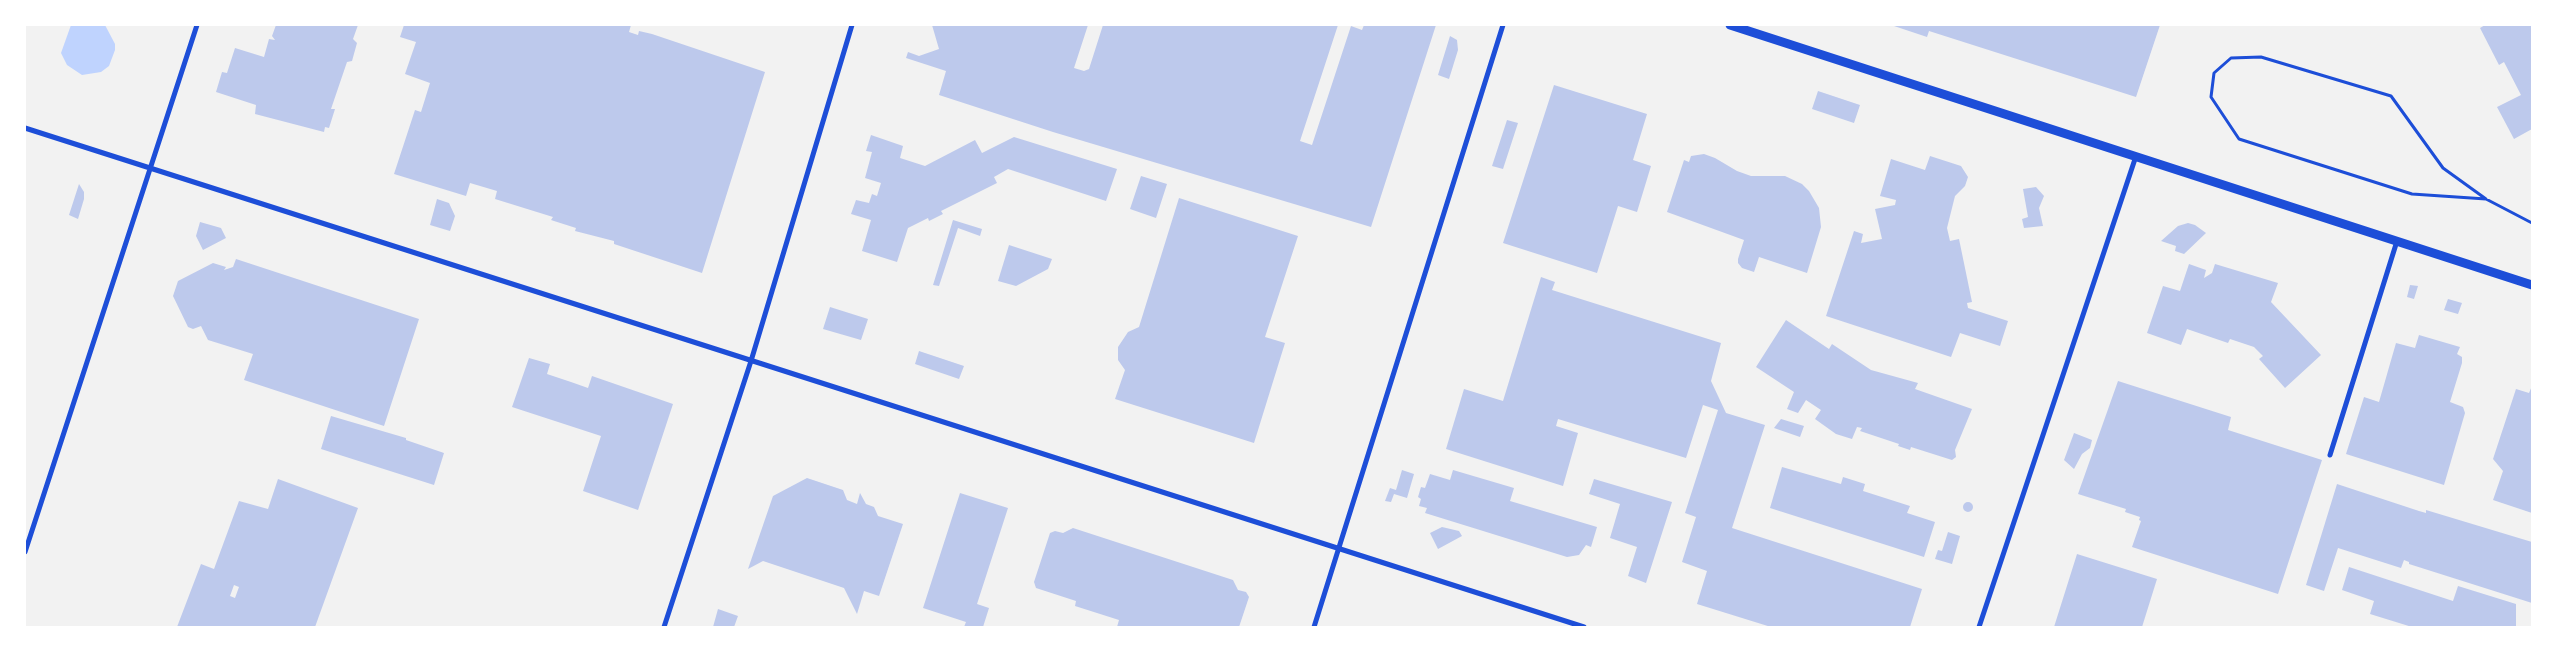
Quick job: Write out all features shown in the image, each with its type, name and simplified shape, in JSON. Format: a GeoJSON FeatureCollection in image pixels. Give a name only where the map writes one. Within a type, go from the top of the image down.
{"type":"FeatureCollection","features":[{"type":"Feature","properties":{"kind":"street"},"geometry":{"type":"LineString","coordinates":[[25,552],[197,25]]}},
{"type":"Feature","properties":{"kind":"street"},"geometry":{"type":"LineString","coordinates":[[664,627],[751,361],[852,25]]}},
{"type":"Feature","properties":{"kind":"street"},"geometry":{"type":"LineString","coordinates":[[1314,627],[1503,25]]}},
{"type":"Feature","properties":{"kind":"street"},"geometry":{"type":"LineString","coordinates":[[1730,25],[2532,285]]}},
{"type":"Feature","properties":{"kind":"street"},"geometry":{"type":"LineString","coordinates":[[25,128],[151,170],[1584,627]]}},
{"type":"Feature","properties":{"kind":"street"},"geometry":{"type":"LineString","coordinates":[[1979,627],[2136,156]]}},
{"type":"Feature","properties":{"kind":"street"},"geometry":{"type":"LineString","coordinates":[[2330,455],[2398,240]]}},
{"type":"Feature","properties":{"kind":"path"},"geometry":{"type":"LineString","coordinates":[[2486,199],[2412,194],[2239,138],[2211,97],[2214,73],[2231,58],[2260,57],[2392,96],[2443,168],[2486,199],[2532,223]]}},
{"type":"Feature","properties":{"kind":"water"},"geometry":{"type":"Polygon","coordinates":[[[71,25],[105,25],[115,44],[115,50],[109,66],[101,72],[82,75],[67,65],[61,53],[71,25]]]}},
{"type":"Feature","properties":{"kind":"building"},"geometry":{"type":"Polygon","coordinates":[[[276,25],[358,25],[353,39],[357,43],[352,61],[347,62],[331,109],[335,109],[329,128],[325,127],[324,132],[255,114],[256,105],[216,92],[222,72],[227,73],[235,48],[264,57],[269,39],[275,40],[272,36],[276,25]]]}},
{"type":"Feature","properties":{"kind":"building"},"geometry":{"type":"Polygon","coordinates":[[[404,25],[631,25],[629,32],[638,35],[639,31],[652,34],[765,72],[702,273],[614,244],[614,241],[575,231],[576,228],[551,220],[553,217],[495,199],[497,191],[470,183],[466,196],[394,174],[415,110],[421,112],[430,83],[405,74],[416,42],[400,37],[404,25]]]}},
{"type":"Feature","properties":{"kind":"building"},"geometry":{"type":"Polygon","coordinates":[[[932,25],[1088,25],[1074,68],[1084,71],[1089,69],[1103,25],[1338,25],[1300,141],[1312,145],[1351,26],[1362,30],[1364,25],[1436,25],[1371,227],[1053,132],[939,95],[946,71],[906,58],[908,52],[919,56],[939,49],[932,25]]]}},
{"type":"Feature","properties":{"kind":"building"},"geometry":{"type":"Polygon","coordinates":[[[1891,25],[2160,25],[2136,97],[1929,31],[1927,37],[1891,25]]]}},
{"type":"Feature","properties":{"kind":"building"},"geometry":{"type":"Polygon","coordinates":[[[2485,25],[2532,25],[2532,129],[2514,139],[2497,107],[2521,95],[2504,62],[2499,65],[2480,28],[2485,25]]]}},
{"type":"Feature","properties":{"kind":"building"},"geometry":{"type":"Polygon","coordinates":[[[1450,36],[1457,40],[1458,50],[1449,79],[1438,75],[1450,36]]]}},
{"type":"Feature","properties":{"kind":"building"},"geometry":{"type":"Polygon","coordinates":[[[1554,85],[1647,114],[1633,160],[1651,166],[1637,212],[1618,206],[1597,273],[1503,243],[1554,85]]]}},
{"type":"Feature","properties":{"kind":"building"},"geometry":{"type":"Polygon","coordinates":[[[1818,91],[1860,105],[1854,123],[1812,109],[1818,91]]]}},
{"type":"Feature","properties":{"kind":"building"},"geometry":{"type":"Polygon","coordinates":[[[1507,120],[1518,123],[1503,169],[1492,166],[1507,120]]]}},
{"type":"Feature","properties":{"kind":"building"},"geometry":{"type":"Polygon","coordinates":[[[871,135],[903,146],[900,158],[925,166],[975,140],[982,153],[1014,137],[1117,169],[1106,201],[1008,169],[994,177],[997,183],[941,211],[943,214],[929,221],[928,218],[908,228],[897,262],[862,251],[871,220],[851,214],[856,200],[869,203],[872,194],[877,196],[881,183],[865,178],[872,152],[866,151],[871,135]]]}},
{"type":"Feature","properties":{"kind":"building"},"geometry":{"type":"Polygon","coordinates":[[[1704,154],[1751,176],[1785,176],[1802,184],[1809,191],[1819,208],[1821,227],[1807,273],[1759,257],[1754,272],[1742,268],[1738,263],[1738,259],[1744,240],[1667,212],[1684,160],[1689,162],[1691,156],[1704,154]]]}},
{"type":"Feature","properties":{"kind":"building"},"geometry":{"type":"Polygon","coordinates":[[[1930,156],[1961,166],[1968,177],[1965,186],[1955,196],[1947,228],[1950,241],[1959,239],[1972,302],[1967,303],[1968,308],[2008,321],[2000,346],[1960,333],[1951,357],[1826,316],[1854,231],[1863,234],[1861,243],[1882,239],[1875,209],[1895,205],[1896,200],[1880,196],[1891,159],[1925,170],[1930,156]]]}},
{"type":"Feature","properties":{"kind":"building"},"geometry":{"type":"Polygon","coordinates":[[[1141,176],[1167,184],[1156,218],[1130,209],[1141,176]]]}},
{"type":"Feature","properties":{"kind":"building"},"geometry":{"type":"Polygon","coordinates":[[[79,184],[84,192],[84,199],[78,219],[69,215],[79,184]]]}},
{"type":"Feature","properties":{"kind":"building"},"geometry":{"type":"Polygon","coordinates":[[[2036,187],[2044,196],[2039,208],[2043,226],[2024,228],[2022,219],[2028,217],[2023,189],[2036,187]]]}},
{"type":"Feature","properties":{"kind":"building"},"geometry":{"type":"Polygon","coordinates":[[[1179,198],[1298,236],[1265,337],[1285,343],[1254,443],[1115,399],[1125,370],[1118,360],[1118,347],[1128,332],[1139,327],[1179,198]]]}},
{"type":"Feature","properties":{"kind":"building"},"geometry":{"type":"Polygon","coordinates":[[[437,199],[449,203],[455,216],[450,231],[430,225],[437,199]]]}},
{"type":"Feature","properties":{"kind":"building"},"geometry":{"type":"Polygon","coordinates":[[[953,220],[982,229],[980,236],[958,228],[939,286],[933,285],[953,220]]]}},
{"type":"Feature","properties":{"kind":"building"},"geometry":{"type":"Polygon","coordinates":[[[200,222],[221,228],[226,238],[203,250],[196,236],[200,222]]]}},
{"type":"Feature","properties":{"kind":"building"},"geometry":{"type":"Polygon","coordinates":[[[2188,223],[2195,225],[2206,233],[2184,254],[2175,251],[2176,246],[2161,241],[2178,226],[2188,223]]]}},
{"type":"Feature","properties":{"kind":"building"},"geometry":{"type":"Polygon","coordinates":[[[1009,245],[1052,259],[1048,269],[1016,286],[998,281],[1009,245]]]}},
{"type":"Feature","properties":{"kind":"building"},"geometry":{"type":"Polygon","coordinates":[[[236,259],[419,319],[384,426],[244,380],[253,354],[208,340],[201,326],[193,329],[188,327],[173,296],[178,281],[213,263],[226,267],[224,270],[233,267],[236,259]]]}},
{"type":"Feature","properties":{"kind":"building"},"geometry":{"type":"Polygon","coordinates":[[[2189,264],[2206,270],[2204,278],[2212,273],[2215,264],[2278,283],[2271,302],[2321,355],[2285,388],[2259,359],[2263,356],[2254,347],[2230,339],[2228,343],[2187,329],[2181,345],[2147,333],[2163,286],[2180,291],[2189,264]]]}},
{"type":"Feature","properties":{"kind":"building"},"geometry":{"type":"Polygon","coordinates":[[[1541,277],[1555,282],[1552,290],[1721,343],[1711,381],[1726,413],[1765,425],[1732,528],[1922,589],[1910,627],[1771,627],[1697,604],[1707,571],[1682,562],[1696,517],[1685,513],[1718,410],[1703,405],[1686,458],[1558,419],[1556,426],[1578,433],[1563,486],[1446,449],[1464,389],[1503,401],[1541,277]]]}},
{"type":"Feature","properties":{"kind":"building"},"geometry":{"type":"Polygon","coordinates":[[[2410,285],[2418,286],[2414,299],[2407,297],[2410,285]]]}},
{"type":"Feature","properties":{"kind":"building"},"geometry":{"type":"Polygon","coordinates":[[[2448,299],[2462,303],[2458,314],[2444,310],[2448,299]]]}},
{"type":"Feature","properties":{"kind":"building"},"geometry":{"type":"Polygon","coordinates":[[[830,307],[868,319],[861,340],[823,329],[830,307]]]}},
{"type":"Feature","properties":{"kind":"building"},"geometry":{"type":"Polygon","coordinates":[[[1786,320],[1829,349],[1832,344],[1871,370],[1918,383],[1915,389],[1972,409],[1955,450],[1956,457],[1952,460],[1911,447],[1910,450],[1898,446],[1899,444],[1860,431],[1862,428],[1857,427],[1852,439],[1836,434],[1815,419],[1821,410],[1806,400],[1798,413],[1787,409],[1794,392],[1756,367],[1786,320]]]}},
{"type":"Feature","properties":{"kind":"building"},"geometry":{"type":"Polygon","coordinates":[[[2419,335],[2460,347],[2457,354],[2462,357],[2462,363],[2450,402],[2463,407],[2465,413],[2444,485],[2346,454],[2364,397],[2379,402],[2396,343],[2415,348],[2419,335]]]}},
{"type":"Feature","properties":{"kind":"building"},"geometry":{"type":"Polygon","coordinates":[[[919,351],[964,366],[959,379],[915,364],[919,351]]]}},
{"type":"Feature","properties":{"kind":"building"},"geometry":{"type":"Polygon","coordinates":[[[529,358],[550,364],[547,374],[588,388],[592,376],[673,404],[638,510],[583,491],[601,436],[512,407],[529,358]]]}},
{"type":"Feature","properties":{"kind":"building"},"geometry":{"type":"Polygon","coordinates":[[[2118,381],[2231,417],[2228,430],[2322,460],[2278,594],[2132,547],[2141,521],[2139,520],[2140,517],[2125,512],[2126,509],[2078,494],[2118,381]]]}},
{"type":"Feature","properties":{"kind":"building"},"geometry":{"type":"Polygon","coordinates":[[[2532,386],[2532,513],[2493,500],[2503,471],[2493,459],[2516,389],[2529,393],[2532,386]]]}},
{"type":"Feature","properties":{"kind":"building"},"geometry":{"type":"Polygon","coordinates":[[[331,416],[406,438],[406,440],[444,453],[434,485],[321,449],[331,416]]]}},
{"type":"Feature","properties":{"kind":"building"},"geometry":{"type":"Polygon","coordinates":[[[1781,419],[1804,426],[1800,437],[1774,428],[1781,419]]]}},
{"type":"Feature","properties":{"kind":"building"},"geometry":{"type":"Polygon","coordinates":[[[2074,433],[2092,440],[2090,448],[2082,454],[2074,469],[2064,460],[2074,433]]]}},
{"type":"Feature","properties":{"kind":"building"},"geometry":{"type":"Polygon","coordinates":[[[1782,467],[1841,484],[1843,477],[1865,484],[1863,491],[1910,506],[1907,513],[1935,522],[1924,557],[1770,508],[1782,467]]]}},
{"type":"Feature","properties":{"kind":"building"},"geometry":{"type":"Polygon","coordinates":[[[1402,470],[1414,474],[1407,498],[1394,494],[1391,502],[1385,501],[1390,488],[1396,490],[1402,470]]]}},
{"type":"Feature","properties":{"kind":"building"},"geometry":{"type":"Polygon","coordinates":[[[1453,470],[1514,488],[1510,501],[1597,527],[1591,547],[1586,545],[1579,555],[1567,557],[1425,513],[1427,508],[1419,506],[1421,499],[1418,497],[1421,487],[1425,488],[1430,474],[1450,480],[1453,470]]]}},
{"type":"Feature","properties":{"kind":"building"},"geometry":{"type":"Polygon","coordinates":[[[807,478],[843,490],[847,500],[857,504],[860,493],[866,504],[874,507],[878,516],[903,524],[879,596],[864,591],[857,614],[844,588],[763,561],[748,569],[773,496],[807,478]]]}},
{"type":"Feature","properties":{"kind":"building"},"geometry":{"type":"Polygon","coordinates":[[[278,479],[358,508],[315,627],[177,627],[201,564],[214,569],[239,501],[268,509],[278,479]],[[234,585],[230,596],[235,598],[239,587],[234,585]]]}},
{"type":"Feature","properties":{"kind":"building"},"geometry":{"type":"Polygon","coordinates":[[[1594,479],[1672,502],[1646,583],[1628,576],[1637,547],[1610,538],[1620,504],[1589,494],[1594,479]]]}},
{"type":"Feature","properties":{"kind":"building"},"geometry":{"type":"Polygon","coordinates":[[[2337,484],[2419,511],[2426,513],[2426,510],[2532,542],[2532,603],[2409,564],[2409,562],[2404,560],[2401,568],[2338,548],[2324,591],[2306,585],[2337,484]]]}},
{"type":"Feature","properties":{"kind":"building"},"geometry":{"type":"Polygon","coordinates":[[[960,493],[1008,508],[977,604],[989,608],[983,627],[964,627],[966,622],[923,608],[960,493]]]}},
{"type":"Feature","properties":{"kind":"building"},"geometry":{"type":"Polygon","coordinates":[[[1966,502],[1970,502],[1973,507],[1972,511],[1966,512],[1963,509],[1963,505],[1966,502]]]}},
{"type":"Feature","properties":{"kind":"building"},"geometry":{"type":"Polygon","coordinates":[[[1442,527],[1459,531],[1462,536],[1438,549],[1430,533],[1442,527]]]}},
{"type":"Feature","properties":{"kind":"building"},"geometry":{"type":"Polygon","coordinates":[[[1073,528],[1233,580],[1238,590],[1246,592],[1249,597],[1239,627],[1117,627],[1119,620],[1075,606],[1076,601],[1036,588],[1034,582],[1050,533],[1055,531],[1063,533],[1073,528]]]}},
{"type":"Feature","properties":{"kind":"building"},"geometry":{"type":"Polygon","coordinates":[[[1948,532],[1960,536],[1952,564],[1935,559],[1938,550],[1942,551],[1948,532]]]}},
{"type":"Feature","properties":{"kind":"building"},"geometry":{"type":"Polygon","coordinates":[[[2077,554],[2157,579],[2142,627],[2054,627],[2077,554]]]}},
{"type":"Feature","properties":{"kind":"building"},"geometry":{"type":"Polygon","coordinates":[[[2349,567],[2453,601],[2458,586],[2516,604],[2516,627],[2412,627],[2370,614],[2374,601],[2342,590],[2349,567]]]}},
{"type":"Feature","properties":{"kind":"building"},"geometry":{"type":"Polygon","coordinates":[[[718,609],[738,616],[734,627],[713,627],[718,609]]]}}]}
